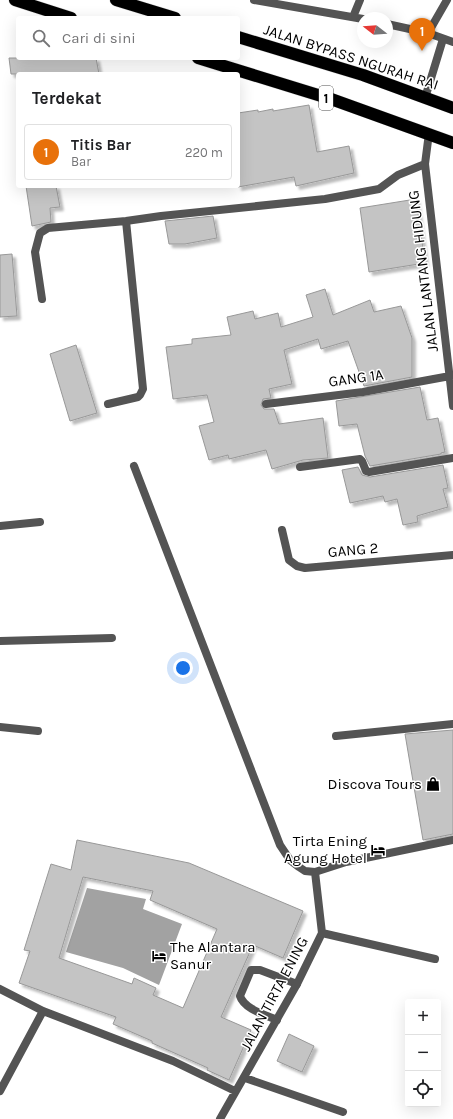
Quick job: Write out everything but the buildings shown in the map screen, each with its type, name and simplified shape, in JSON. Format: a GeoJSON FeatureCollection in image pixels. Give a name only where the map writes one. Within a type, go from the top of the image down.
{"type":"FeatureCollection","features":[{"type":"Feature","properties":{"kind":"highway"},"geometry":{"type":"LineString","coordinates":[[15,0],[65,16]]}},
{"type":"Feature","properties":{"kind":"highway"},"geometry":{"type":"LineString","coordinates":[[116,0],[145,4],[171,16]]}},
{"type":"Feature","properties":{"kind":"highway","name":"JALAN BYPASS NGURAH RAI"},"geometry":{"type":"LineString","coordinates":[[240,38],[363,75],[453,108]]}},
{"type":"Feature","properties":{"kind":"highway","name":"1"},"geometry":{"type":"LineString","coordinates":[[204,60],[331,99],[429,133],[453,143]]}},
{"type":"Feature","properties":{"kind":"street"},"geometry":{"type":"LineString","coordinates":[[254,0],[357,18]]}},
{"type":"Feature","properties":{"kind":"street"},"geometry":{"type":"LineString","coordinates":[[353,17],[360,0]]}},
{"type":"Feature","properties":{"kind":"street"},"geometry":{"type":"LineString","coordinates":[[428,33],[447,0]]}},
{"type":"Feature","properties":{"kind":"street"},"geometry":{"type":"LineString","coordinates":[[393,25],[428,33],[453,42]]}},
{"type":"Feature","properties":{"kind":"street"},"geometry":{"type":"LineString","coordinates":[[425,98],[443,39]]}},
{"type":"Feature","properties":{"kind":"street","name":"JALAN LANTANG HIDUNG"},"geometry":{"type":"LineString","coordinates":[[429,133],[425,164],[453,406]]}},
{"type":"Feature","properties":{"kind":"street"},"geometry":{"type":"LineString","coordinates":[[42,299],[35,252],[40,233],[48,228],[325,199],[379,189],[398,175],[425,164]]}},
{"type":"Feature","properties":{"kind":"street"},"geometry":{"type":"LineString","coordinates":[[108,404],[138,396],[143,389],[126,221]]}},
{"type":"Feature","properties":{"kind":"street","name":"GANG 1A"},"geometry":{"type":"LineString","coordinates":[[266,404],[451,381]]}},
{"type":"Feature","properties":{"kind":"street"},"geometry":{"type":"LineString","coordinates":[[300,467],[360,459],[366,471],[369,472],[453,458]]}},
{"type":"Feature","properties":{"kind":"street"},"geometry":{"type":"LineString","coordinates":[[134,466],[280,845],[290,860],[299,868],[306,871],[315,872],[346,862],[453,840]]}},
{"type":"Feature","properties":{"kind":"street"},"geometry":{"type":"LineString","coordinates":[[0,526],[40,522]]}},
{"type":"Feature","properties":{"kind":"street","name":"GANG 2"},"geometry":{"type":"LineString","coordinates":[[282,530],[289,560],[297,566],[305,568],[453,555]]}},
{"type":"Feature","properties":{"kind":"street"},"geometry":{"type":"LineString","coordinates":[[0,641],[112,638]]}},
{"type":"Feature","properties":{"kind":"street"},"geometry":{"type":"LineString","coordinates":[[336,736],[453,724]]}},
{"type":"Feature","properties":{"kind":"street"},"geometry":{"type":"LineString","coordinates":[[0,727],[38,731]]}},
{"type":"Feature","properties":{"kind":"street","name":"JALAN TIRTA ENING"},"geometry":{"type":"LineString","coordinates":[[220,1119],[235,1091],[245,1078],[297,984],[322,933],[315,872]]}},
{"type":"Feature","properties":{"kind":"street"},"geometry":{"type":"LineString","coordinates":[[322,933],[436,959]]}},
{"type":"Feature","properties":{"kind":"street"},"geometry":{"type":"LineString","coordinates":[[277,1020],[246,1005],[242,1001],[240,996],[252,970],[260,970],[297,984]]}},
{"type":"Feature","properties":{"kind":"street"},"geometry":{"type":"LineString","coordinates":[[0,990],[43,1011],[173,1061],[235,1091]]}},
{"type":"Feature","properties":{"kind":"street"},"geometry":{"type":"LineString","coordinates":[[0,1091],[43,1011]]}},
{"type":"Feature","properties":{"kind":"street"},"geometry":{"type":"LineString","coordinates":[[245,1078],[343,1112]]}},
{"type":"Feature","properties":{"kind":"shaded area"},"geometry":{"type":"Polygon","coordinates":[[[87,888],[146,899],[143,909],[182,924],[159,985],[123,968],[66,952],[87,888]]]}},
{"type":"Feature","properties":{"kind":"place","name":"Titis Bar"},"geometry":{"type":"Point","coordinates":[422,51]}},
{"type":"Feature","properties":{"kind":"place","name":"Discova Tours"},"geometry":{"type":"Point","coordinates":[433,784]}},
{"type":"Feature","properties":{"kind":"place","name":"Tirta Ening Agung Hotel"},"geometry":{"type":"Point","coordinates":[378,850]}},
{"type":"Feature","properties":{"kind":"place","name":"The Alantara Sanur"},"geometry":{"type":"Point","coordinates":[159,956]}}]}
